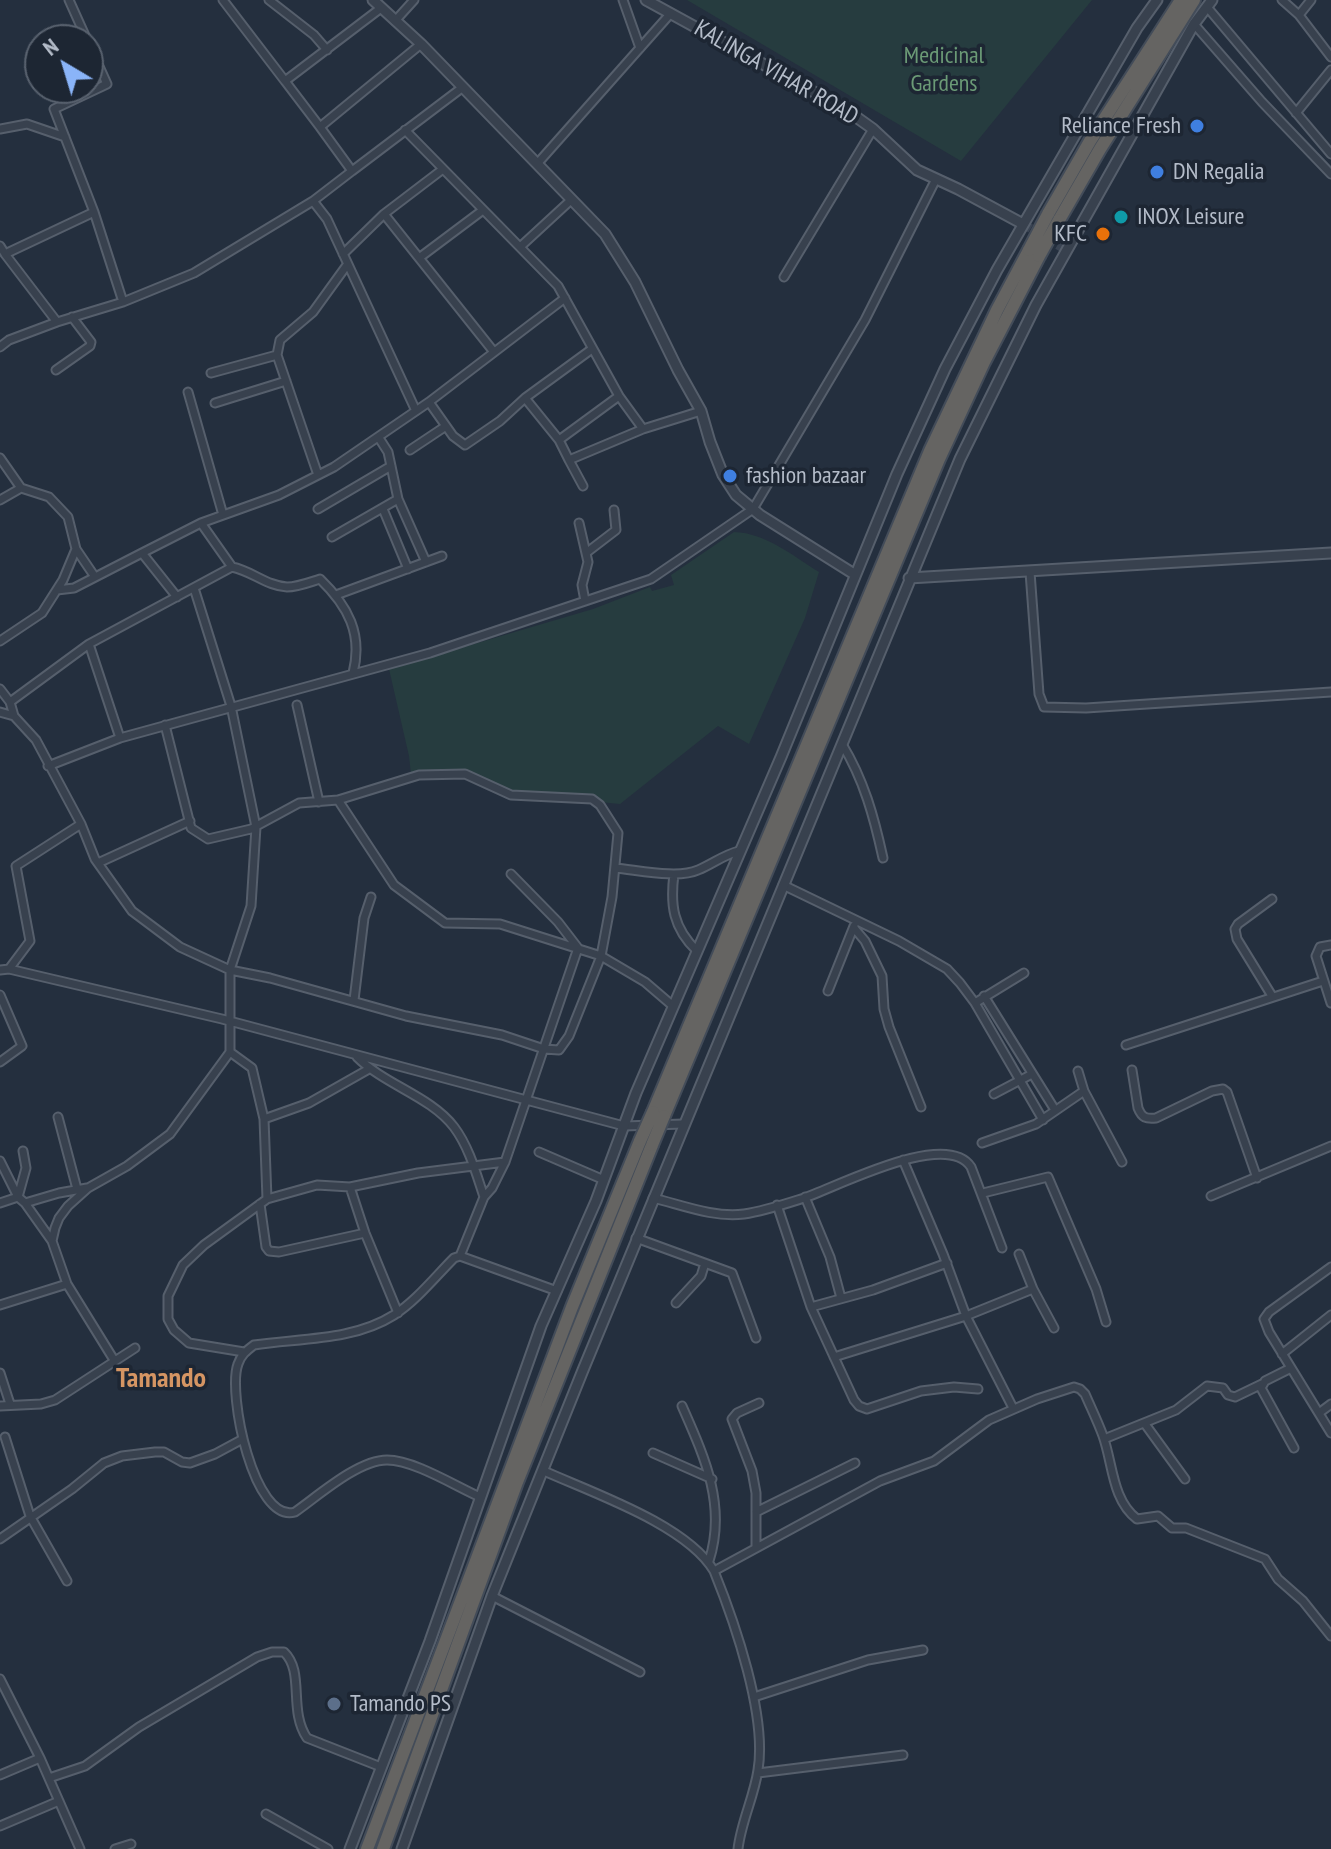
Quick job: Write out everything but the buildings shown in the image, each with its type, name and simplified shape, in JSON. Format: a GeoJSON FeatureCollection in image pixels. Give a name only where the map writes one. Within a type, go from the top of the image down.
{"type":"FeatureCollection","features":[{"type":"Feature","properties":{"kind":"highway"},"geometry":{"type":"LineString","coordinates":[[383,1849],[646,1143],[939,459],[1034,253],[1090,141],[1181,0]]}},
{"type":"Feature","properties":{"kind":"highway"},"geometry":{"type":"LineString","coordinates":[[1054,217],[1194,0]]}},
{"type":"Feature","properties":{"kind":"highway"},"geometry":{"type":"LineString","coordinates":[[367,1849],[572,1307],[646,1143]]}},
{"type":"Feature","properties":{"kind":"street"},"geometry":{"type":"LineString","coordinates":[[69,0],[80,24]]}},
{"type":"Feature","properties":{"kind":"street"},"geometry":{"type":"LineString","coordinates":[[223,0],[352,171]]}},
{"type":"Feature","properties":{"kind":"street"},"geometry":{"type":"LineString","coordinates":[[269,0],[314,35],[327,50]]}},
{"type":"Feature","properties":{"kind":"street"},"geometry":{"type":"LineString","coordinates":[[373,0],[421,44],[605,234],[635,282],[701,411],[723,475],[736,495],[854,574]]}},
{"type":"Feature","properties":{"kind":"street"},"geometry":{"type":"LineString","coordinates":[[395,21],[414,0]]}},
{"type":"Feature","properties":{"kind":"street"},"geometry":{"type":"LineString","coordinates":[[623,0],[640,48]]}},
{"type":"Feature","properties":{"kind":"street","name":"KALINGA VIHAR ROAD"},"geometry":{"type":"LineString","coordinates":[[646,0],[845,109],[873,129],[917,170],[1023,224]]}},
{"type":"Feature","properties":{"kind":"street"},"geometry":{"type":"LineString","coordinates":[[350,1849],[430,1641],[510,1409],[673,1006],[781,757],[854,574],[945,369],[1023,224],[1137,28],[1157,0]]}},
{"type":"Feature","properties":{"kind":"street"},"geometry":{"type":"LineString","coordinates":[[1282,0],[1299,15],[1331,57]]}},
{"type":"Feature","properties":{"kind":"street"},"geometry":{"type":"LineString","coordinates":[[1299,15],[1311,0]]}},
{"type":"Feature","properties":{"kind":"street"},"geometry":{"type":"LineString","coordinates":[[402,1849],[492,1596],[636,1238],[960,459],[1026,325],[1194,24],[1210,4],[1331,154]]}},
{"type":"Feature","properties":{"kind":"street"},"geometry":{"type":"LineString","coordinates":[[285,81],[381,8]]}},
{"type":"Feature","properties":{"kind":"street"},"geometry":{"type":"LineString","coordinates":[[537,164],[671,13]]}},
{"type":"Feature","properties":{"kind":"street"},"geometry":{"type":"LineString","coordinates":[[1194,24],[1331,174]]}},
{"type":"Feature","properties":{"kind":"street"},"geometry":{"type":"LineString","coordinates":[[320,127],[421,44]]}},
{"type":"Feature","properties":{"kind":"street"},"geometry":{"type":"LineString","coordinates":[[1296,113],[1331,70]]}},
{"type":"Feature","properties":{"kind":"street"},"geometry":{"type":"LineString","coordinates":[[0,347],[9,340],[123,302],[194,273],[313,201],[463,87]]}},
{"type":"Feature","properties":{"kind":"street"},"geometry":{"type":"LineString","coordinates":[[65,104],[54,109],[94,212],[123,302]]}},
{"type":"Feature","properties":{"kind":"street"},"geometry":{"type":"LineString","coordinates":[[0,129],[27,124],[65,137]]}},
{"type":"Feature","properties":{"kind":"street"},"geometry":{"type":"LineString","coordinates":[[784,277],[873,129]]}},
{"type":"Feature","properties":{"kind":"street"},"geometry":{"type":"LineString","coordinates":[[405,130],[558,286],[619,396],[643,429]]}},
{"type":"Feature","properties":{"kind":"street"},"geometry":{"type":"LineString","coordinates":[[343,254],[384,214],[443,169]]}},
{"type":"Feature","properties":{"kind":"street"},"geometry":{"type":"LineString","coordinates":[[48,766],[120,738],[430,653],[651,579],[753,509],[865,320],[936,179]]}},
{"type":"Feature","properties":{"kind":"street"},"geometry":{"type":"LineString","coordinates":[[520,247],[571,200]]}},
{"type":"Feature","properties":{"kind":"street"},"geometry":{"type":"LineString","coordinates":[[313,201],[327,219],[347,265],[361,287],[416,411]]}},
{"type":"Feature","properties":{"kind":"street"},"geometry":{"type":"LineString","coordinates":[[419,258],[483,210]]}},
{"type":"Feature","properties":{"kind":"street"},"geometry":{"type":"LineString","coordinates":[[5,254],[94,212]]}},
{"type":"Feature","properties":{"kind":"street"},"geometry":{"type":"LineString","coordinates":[[384,214],[494,352]]}},
{"type":"Feature","properties":{"kind":"street"},"geometry":{"type":"LineString","coordinates":[[0,246],[57,322]]}},
{"type":"Feature","properties":{"kind":"street"},"geometry":{"type":"LineString","coordinates":[[318,475],[277,355],[280,340],[313,312],[347,265]]}},
{"type":"Feature","properties":{"kind":"street"},"geometry":{"type":"LineString","coordinates":[[57,590],[74,588],[201,523],[279,495],[318,475],[379,438],[565,298]]}},
{"type":"Feature","properties":{"kind":"street"},"geometry":{"type":"LineString","coordinates":[[56,370],[90,346],[91,342],[72,317]]}},
{"type":"Feature","properties":{"kind":"street"},"geometry":{"type":"LineString","coordinates":[[429,402],[461,444],[468,444],[592,349]]}},
{"type":"Feature","properties":{"kind":"street"},"geometry":{"type":"LineString","coordinates":[[211,373],[277,355]]}},
{"type":"Feature","properties":{"kind":"street"},"geometry":{"type":"LineString","coordinates":[[215,403],[286,381]]}},
{"type":"Feature","properties":{"kind":"street"},"geometry":{"type":"LineString","coordinates":[[188,392],[223,515]]}},
{"type":"Feature","properties":{"kind":"street"},"geometry":{"type":"LineString","coordinates":[[559,440],[619,396]]}},
{"type":"Feature","properties":{"kind":"street"},"geometry":{"type":"LineString","coordinates":[[525,398],[559,440],[583,486]]}},
{"type":"Feature","properties":{"kind":"street"},"geometry":{"type":"LineString","coordinates":[[569,460],[643,429],[701,411]]}},
{"type":"Feature","properties":{"kind":"street"},"geometry":{"type":"LineString","coordinates":[[410,450],[446,426]]}},
{"type":"Feature","properties":{"kind":"street"},"geometry":{"type":"LineString","coordinates":[[379,438],[388,452],[398,499],[426,562]]}},
{"type":"Feature","properties":{"kind":"street"},"geometry":{"type":"LineString","coordinates":[[1,463],[21,488],[49,497],[68,517],[76,549],[95,577]]}},
{"type":"Feature","properties":{"kind":"street"},"geometry":{"type":"LineString","coordinates":[[318,509],[391,466]]}},
{"type":"Feature","properties":{"kind":"street"},"geometry":{"type":"LineString","coordinates":[[0,500],[21,488]]}},
{"type":"Feature","properties":{"kind":"street"},"geometry":{"type":"LineString","coordinates":[[332,537],[398,499]]}},
{"type":"Feature","properties":{"kind":"street"},"geometry":{"type":"LineString","coordinates":[[383,509],[408,569]]}},
{"type":"Feature","properties":{"kind":"street"},"geometry":{"type":"LineString","coordinates":[[586,553],[616,530],[614,510]]}},
{"type":"Feature","properties":{"kind":"street"},"geometry":{"type":"LineString","coordinates":[[201,523],[232,567]]}},
{"type":"Feature","properties":{"kind":"street"},"geometry":{"type":"LineString","coordinates":[[579,523],[588,568],[581,588],[585,601]]}},
{"type":"Feature","properties":{"kind":"street"},"geometry":{"type":"LineString","coordinates":[[0,641],[42,613],[57,590],[76,549]]}},
{"type":"Feature","properties":{"kind":"street"},"geometry":{"type":"LineString","coordinates":[[142,553],[177,597]]}},
{"type":"Feature","properties":{"kind":"street"},"geometry":{"type":"LineString","coordinates":[[909,578],[1331,553]]}},
{"type":"Feature","properties":{"kind":"street"},"geometry":{"type":"LineString","coordinates":[[336,595],[442,556]]}},
{"type":"Feature","properties":{"kind":"street"},"geometry":{"type":"LineString","coordinates":[[10,702],[89,644],[232,567],[249,570],[271,584],[290,587],[320,579],[336,595],[352,622],[358,653],[353,673]]}},
{"type":"Feature","properties":{"kind":"street"},"geometry":{"type":"LineString","coordinates":[[1030,572],[1039,694],[1044,707],[1086,708],[1331,692]]}},
{"type":"Feature","properties":{"kind":"street"},"geometry":{"type":"LineString","coordinates":[[52,1241],[59,1218],[88,1188],[127,1166],[170,1134],[230,1052],[230,970],[251,906],[256,827],[231,706],[194,588]]}},
{"type":"Feature","properties":{"kind":"street"},"geometry":{"type":"LineString","coordinates":[[89,644],[120,738]]}},
{"type":"Feature","properties":{"kind":"street"},"geometry":{"type":"LineString","coordinates":[[0,689],[10,702],[14,716],[36,740],[98,863],[132,911],[180,947],[230,970],[406,1016],[502,1035],[553,1051],[564,1045],[601,956],[615,868],[618,833],[600,805],[592,799],[511,795],[465,774],[419,775],[338,800],[299,803],[256,827],[208,839],[191,828],[165,725]]}},
{"type":"Feature","properties":{"kind":"street"},"geometry":{"type":"LineString","coordinates":[[297,705],[319,802]]}},
{"type":"Feature","properties":{"kind":"street"},"geometry":{"type":"LineString","coordinates":[[0,712],[14,716]]}},
{"type":"Feature","properties":{"kind":"street"},"geometry":{"type":"LineString","coordinates":[[842,744],[853,762],[872,809],[883,858]]}},
{"type":"Feature","properties":{"kind":"street"},"geometry":{"type":"LineString","coordinates":[[338,800],[394,885],[445,923],[500,924],[601,956],[645,982],[673,1006]]}},
{"type":"Feature","properties":{"kind":"street"},"geometry":{"type":"LineString","coordinates":[[98,863],[190,821]]}},
{"type":"Feature","properties":{"kind":"street"},"geometry":{"type":"LineString","coordinates":[[81,824],[16,866],[30,941],[4,970],[229,1021],[624,1126],[683,1124]]}},
{"type":"Feature","properties":{"kind":"street"},"geometry":{"type":"LineString","coordinates":[[615,868],[674,874],[699,870],[739,851]]}},
{"type":"Feature","properties":{"kind":"street"},"geometry":{"type":"LineString","coordinates":[[511,874],[558,922],[578,948]]}},
{"type":"Feature","properties":{"kind":"street"},"geometry":{"type":"LineString","coordinates":[[674,874],[674,918],[697,951]]}},
{"type":"Feature","properties":{"kind":"street"},"geometry":{"type":"LineString","coordinates":[[783,885],[947,969],[975,1003],[1043,1120]]}},
{"type":"Feature","properties":{"kind":"street"},"geometry":{"type":"LineString","coordinates":[[354,1000],[364,918],[371,897]]}},
{"type":"Feature","properties":{"kind":"street"},"geometry":{"type":"LineString","coordinates":[[1272,899],[1235,929],[1237,939],[1272,996]]}},
{"type":"Feature","properties":{"kind":"street"},"geometry":{"type":"LineString","coordinates":[[828,991],[855,924]]}},
{"type":"Feature","properties":{"kind":"street"},"geometry":{"type":"LineString","coordinates":[[855,924],[882,976],[884,1009],[889,1027],[921,1107]]}},
{"type":"Feature","properties":{"kind":"street"},"geometry":{"type":"LineString","coordinates":[[1331,945],[1316,951],[1331,1003]]}},
{"type":"Feature","properties":{"kind":"street"},"geometry":{"type":"LineString","coordinates":[[460,1256],[484,1197],[505,1162],[578,948]]}},
{"type":"Feature","properties":{"kind":"street"},"geometry":{"type":"LineString","coordinates":[[975,1003],[1024,973]]}},
{"type":"Feature","properties":{"kind":"street"},"geometry":{"type":"LineString","coordinates":[[1126,1045],[1323,981]]}},
{"type":"Feature","properties":{"kind":"street"},"geometry":{"type":"LineString","coordinates":[[0,995],[22,1046],[0,1062]]}},
{"type":"Feature","properties":{"kind":"street"},"geometry":{"type":"LineString","coordinates":[[984,996],[1055,1110]]}},
{"type":"Feature","properties":{"kind":"street"},"geometry":{"type":"LineString","coordinates":[[230,1052],[252,1068],[264,1119],[266,1247],[273,1253],[365,1233]]}},
{"type":"Feature","properties":{"kind":"street"},"geometry":{"type":"LineString","coordinates":[[356,1056],[369,1069],[443,1116],[454,1127],[473,1165],[484,1197]]}},
{"type":"Feature","properties":{"kind":"street"},"geometry":{"type":"LineString","coordinates":[[264,1119],[309,1103],[369,1069]]}},
{"type":"Feature","properties":{"kind":"street"},"geometry":{"type":"LineString","coordinates":[[1132,1070],[1138,1108],[1147,1119],[1156,1118],[1212,1091],[1223,1089],[1227,1092],[1257,1178]]}},
{"type":"Feature","properties":{"kind":"street"},"geometry":{"type":"LineString","coordinates":[[1078,1071],[1084,1091],[1122,1162]]}},
{"type":"Feature","properties":{"kind":"street"},"geometry":{"type":"LineString","coordinates":[[994,1094],[1032,1074]]}},
{"type":"Feature","properties":{"kind":"street"},"geometry":{"type":"LineString","coordinates":[[982,1143],[1017,1133],[1043,1120],[1084,1091]]}},
{"type":"Feature","properties":{"kind":"street"},"geometry":{"type":"LineString","coordinates":[[58,1117],[77,1189]]}},
{"type":"Feature","properties":{"kind":"street"},"geometry":{"type":"LineString","coordinates":[[1211,1196],[1331,1146]]}},
{"type":"Feature","properties":{"kind":"street"},"geometry":{"type":"LineString","coordinates":[[22,1200],[26,1168],[23,1151]]}},
{"type":"Feature","properties":{"kind":"street"},"geometry":{"type":"LineString","coordinates":[[539,1152],[604,1180]]}},
{"type":"Feature","properties":{"kind":"street"},"geometry":{"type":"LineString","coordinates":[[653,1198],[727,1214],[745,1214],[805,1197],[903,1160],[939,1154],[957,1155],[966,1159],[983,1193],[1002,1248]]}},
{"type":"Feature","properties":{"kind":"street"},"geometry":{"type":"LineString","coordinates":[[903,1160],[966,1316],[1013,1408]]}},
{"type":"Feature","properties":{"kind":"street"},"geometry":{"type":"LineString","coordinates":[[0,1161],[22,1200],[52,1241],[67,1284],[114,1360]]}},
{"type":"Feature","properties":{"kind":"street"},"geometry":{"type":"LineString","coordinates":[[244,1352],[189,1343],[182,1339],[168,1319],[168,1296],[183,1265],[204,1245],[264,1202],[317,1185],[350,1187],[418,1173],[505,1162]]}},
{"type":"Feature","properties":{"kind":"street"},"geometry":{"type":"LineString","coordinates":[[983,1193],[1048,1177],[1096,1289],[1106,1322]]}},
{"type":"Feature","properties":{"kind":"street"},"geometry":{"type":"LineString","coordinates":[[350,1187],[398,1313]]}},
{"type":"Feature","properties":{"kind":"street"},"geometry":{"type":"LineString","coordinates":[[0,1203],[88,1188]]}},
{"type":"Feature","properties":{"kind":"street"},"geometry":{"type":"LineString","coordinates":[[805,1197],[830,1257],[841,1298]]}},
{"type":"Feature","properties":{"kind":"street"},"geometry":{"type":"LineString","coordinates":[[777,1205],[811,1307],[859,1406],[867,1409],[921,1391],[954,1387],[978,1389]]}},
{"type":"Feature","properties":{"kind":"street"},"geometry":{"type":"LineString","coordinates":[[636,1238],[732,1273],[756,1338]]}},
{"type":"Feature","properties":{"kind":"street"},"geometry":{"type":"LineString","coordinates":[[1019,1254],[1054,1328]]}},
{"type":"Feature","properties":{"kind":"street"},"geometry":{"type":"LineString","coordinates":[[480,1497],[403,1462],[383,1460],[354,1471],[295,1512],[287,1514],[273,1507],[249,1463],[241,1440],[235,1374],[244,1352],[254,1345],[331,1337],[361,1330],[398,1313],[454,1258],[460,1256],[557,1291]]}},
{"type":"Feature","properties":{"kind":"street"},"geometry":{"type":"LineString","coordinates":[[676,1303],[701,1276],[705,1263]]}},
{"type":"Feature","properties":{"kind":"street"},"geometry":{"type":"LineString","coordinates":[[811,1307],[873,1290],[947,1263]]}},
{"type":"Feature","properties":{"kind":"street"},"geometry":{"type":"LineString","coordinates":[[1331,1267],[1269,1312],[1264,1319],[1265,1326],[1331,1433]]}},
{"type":"Feature","properties":{"kind":"street"},"geometry":{"type":"LineString","coordinates":[[0,1305],[67,1284]]}},
{"type":"Feature","properties":{"kind":"street"},"geometry":{"type":"LineString","coordinates":[[834,1357],[966,1316],[1033,1289]]}},
{"type":"Feature","properties":{"kind":"street"},"geometry":{"type":"LineString","coordinates":[[1282,1354],[1331,1315]]}},
{"type":"Feature","properties":{"kind":"street"},"geometry":{"type":"LineString","coordinates":[[0,1406],[55,1400],[135,1348]]}},
{"type":"Feature","properties":{"kind":"street"},"geometry":{"type":"LineString","coordinates":[[1104,1439],[1176,1410],[1207,1386],[1223,1388],[1228,1395],[1235,1397],[1291,1368]]}},
{"type":"Feature","properties":{"kind":"street"},"geometry":{"type":"LineString","coordinates":[[0,1373],[10,1404]]}},
{"type":"Feature","properties":{"kind":"street"},"geometry":{"type":"LineString","coordinates":[[1262,1384],[1263,1392],[1294,1448]]}},
{"type":"Feature","properties":{"kind":"street"},"geometry":{"type":"LineString","coordinates":[[714,1571],[880,1481],[934,1461],[975,1428],[1013,1408],[1062,1390],[1080,1389],[1104,1439],[1115,1482],[1127,1511],[1137,1519],[1158,1516],[1172,1528],[1186,1528],[1265,1559],[1278,1579],[1303,1601],[1331,1636]]}},
{"type":"Feature","properties":{"kind":"street"},"geometry":{"type":"LineString","coordinates":[[756,1547],[752,1471],[732,1419],[737,1413],[759,1403]]}},
{"type":"Feature","properties":{"kind":"street"},"geometry":{"type":"LineString","coordinates":[[1319,1413],[1331,1404]]}},
{"type":"Feature","properties":{"kind":"street"},"geometry":{"type":"LineString","coordinates":[[682,1406],[712,1479],[716,1518],[709,1561]]}},
{"type":"Feature","properties":{"kind":"street"},"geometry":{"type":"LineString","coordinates":[[1145,1424],[1185,1479]]}},
{"type":"Feature","properties":{"kind":"street"},"geometry":{"type":"LineString","coordinates":[[5,1437],[30,1516],[67,1581]]}},
{"type":"Feature","properties":{"kind":"street"},"geometry":{"type":"LineString","coordinates":[[0,1539],[65,1495],[104,1463],[122,1456],[164,1452],[190,1463],[241,1440]]}},
{"type":"Feature","properties":{"kind":"street"},"geometry":{"type":"LineString","coordinates":[[653,1453],[712,1479]]}},
{"type":"Feature","properties":{"kind":"street"},"geometry":{"type":"LineString","coordinates":[[756,1512],[855,1463]]}},
{"type":"Feature","properties":{"kind":"street"},"geometry":{"type":"LineString","coordinates":[[544,1471],[688,1540],[709,1561],[754,1697],[760,1745],[758,1773],[747,1805],[738,1849]]}},
{"type":"Feature","properties":{"kind":"street"},"geometry":{"type":"LineString","coordinates":[[492,1596],[640,1672]]}},
{"type":"Feature","properties":{"kind":"street"},"geometry":{"type":"LineString","coordinates":[[754,1697],[868,1660],[923,1650]]}},
{"type":"Feature","properties":{"kind":"street"},"geometry":{"type":"LineString","coordinates":[[49,1778],[85,1766],[139,1727],[257,1657],[272,1652],[284,1652],[291,1659],[299,1727],[307,1738],[381,1767]]}},
{"type":"Feature","properties":{"kind":"street"},"geometry":{"type":"LineString","coordinates":[[0,1679],[40,1758],[80,1849]]}},
{"type":"Feature","properties":{"kind":"street"},"geometry":{"type":"LineString","coordinates":[[758,1773],[903,1755]]}},
{"type":"Feature","properties":{"kind":"street"},"geometry":{"type":"LineString","coordinates":[[0,1775],[40,1758]]}},
{"type":"Feature","properties":{"kind":"street"},"geometry":{"type":"LineString","coordinates":[[0,1826],[59,1801]]}},
{"type":"Feature","properties":{"kind":"street"},"geometry":{"type":"LineString","coordinates":[[266,1814],[328,1849]]}},
{"type":"Feature","properties":{"kind":"street"},"geometry":{"type":"LineString","coordinates":[[115,1849],[131,1844]]}},
{"type":"Feature","properties":{"kind":"green space","name":"Medicinal Gardens"},"geometry":{"type":"Polygon","coordinates":[[[687,0],[1092,0],[961,161],[687,0]]]}},
{"type":"Feature","properties":{"kind":"green space"},"geometry":{"type":"Polygon","coordinates":[[[734,532],[768,541],[819,572],[805,618],[749,744],[718,726],[620,804],[510,793],[463,772],[411,774],[389,669],[593,609],[650,587],[652,591],[674,585],[671,575],[734,532]]]}},
{"type":"Feature","properties":{"kind":"tunnel"},"geometry":{"type":"LineString","coordinates":[[1023,224],[1066,250]]}},
{"type":"Feature","properties":{"kind":"place","name":"Reliance Fresh"},"geometry":{"type":"Point","coordinates":[1197,126]}},
{"type":"Feature","properties":{"kind":"place","name":"DN Regalia"},"geometry":{"type":"Point","coordinates":[1157,172]}},
{"type":"Feature","properties":{"kind":"place","name":"INOX Leisure"},"geometry":{"type":"Point","coordinates":[1121,217]}},
{"type":"Feature","properties":{"kind":"place","name":"KFC"},"geometry":{"type":"Point","coordinates":[1103,234]}},
{"type":"Feature","properties":{"kind":"place","name":"fashion bazaar"},"geometry":{"type":"Point","coordinates":[730,476]}},
{"type":"Feature","properties":{"kind":"place","name":"Tamando PS"},"geometry":{"type":"Point","coordinates":[334,1704]}},
{"type":"Feature","properties":{"kind":"district","name":"Tamando"},"geometry":{"type":"Point","coordinates":[161,1379]}}]}
